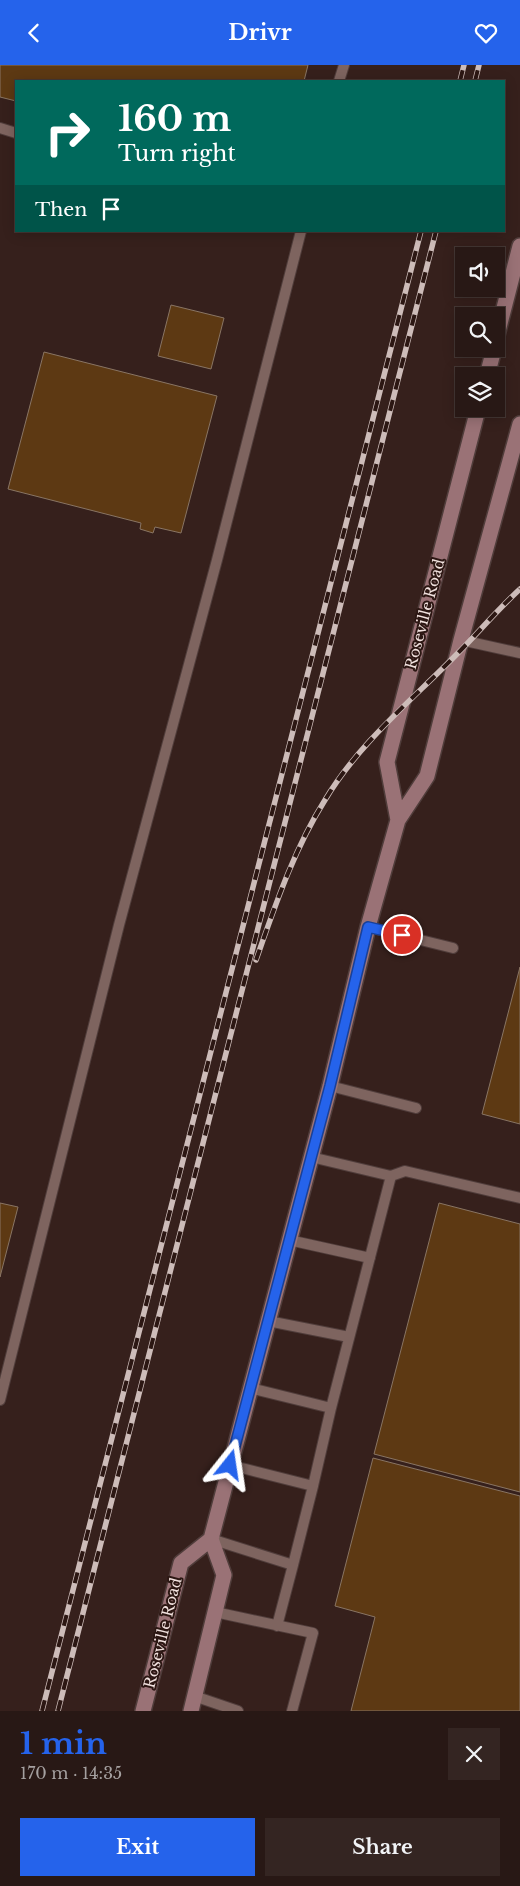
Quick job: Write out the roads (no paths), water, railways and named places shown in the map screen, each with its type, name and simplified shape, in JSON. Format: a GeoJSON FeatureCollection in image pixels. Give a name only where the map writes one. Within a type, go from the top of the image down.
{"type":"FeatureCollection","features":[{"type":"Feature","properties":{"kind":"main road"},"geometry":{"type":"LineString","coordinates":[[504,307],[520,246]]}},
{"type":"Feature","properties":{"kind":"main road","name":"Roseville Road"},"geometry":{"type":"LineString","coordinates":[[398,820],[387,761],[476,417]]}},
{"type":"Feature","properties":{"kind":"main road","name":"Roseville Road"},"geometry":{"type":"LineString","coordinates":[[143,1711],[181,1563],[211,1539],[330,1086],[368,927],[398,820],[427,776],[461,640],[520,424]]}},
{"type":"Feature","properties":{"kind":"main road"},"geometry":{"type":"LineString","coordinates":[[192,1704],[224,1575],[211,1539]]}},
{"type":"Feature","properties":{"kind":"lane"},"geometry":{"type":"LineString","coordinates":[[340,80],[344,65]]}},
{"type":"Feature","properties":{"kind":"lane"},"geometry":{"type":"LineString","coordinates":[[0,128],[15,133]]}},
{"type":"Feature","properties":{"kind":"lane"},"geometry":{"type":"LineString","coordinates":[[0,1400],[119,925],[214,569],[301,232]]}},
{"type":"Feature","properties":{"kind":"lane"},"geometry":{"type":"LineString","coordinates":[[461,640],[520,653]]}},
{"type":"Feature","properties":{"kind":"lane"},"geometry":{"type":"LineString","coordinates":[[368,927],[453,948]]}},
{"type":"Feature","properties":{"kind":"lane"},"geometry":{"type":"LineString","coordinates":[[330,1086],[416,1108]]}},
{"type":"Feature","properties":{"kind":"lane"},"geometry":{"type":"LineString","coordinates":[[311,1157],[391,1176],[405,1171],[520,1198]]}},
{"type":"Feature","properties":{"kind":"lane"},"geometry":{"type":"LineString","coordinates":[[277,1626],[391,1176]]}},
{"type":"Feature","properties":{"kind":"lane"},"geometry":{"type":"LineString","coordinates":[[289,1240],[370,1258]]}},
{"type":"Feature","properties":{"kind":"lane"},"geometry":{"type":"LineString","coordinates":[[268,1321],[349,1337]]}},
{"type":"Feature","properties":{"kind":"lane"},"geometry":{"type":"LineString","coordinates":[[250,1388],[331,1408]]}},
{"type":"Feature","properties":{"kind":"lane"},"geometry":{"type":"LineString","coordinates":[[230,1465],[313,1486]]}},
{"type":"Feature","properties":{"kind":"lane"},"geometry":{"type":"LineString","coordinates":[[211,1539],[293,1565]]}},
{"type":"Feature","properties":{"kind":"lane"},"geometry":{"type":"LineString","coordinates":[[216,1612],[313,1633],[292,1711]]}},
{"type":"Feature","properties":{"kind":"lane"},"geometry":{"type":"LineString","coordinates":[[192,1704],[238,1711]]}},
{"type":"Feature","properties":{"kind":"railway"},"geometry":{"type":"LineString","coordinates":[[460,80],[464,65]]}},
{"type":"Feature","properties":{"kind":"railway"},"geometry":{"type":"LineString","coordinates":[[475,80],[479,65]]}},
{"type":"Feature","properties":{"kind":"railway"},"geometry":{"type":"LineString","coordinates":[[42,1711],[421,232]]}},
{"type":"Feature","properties":{"kind":"railway"},"geometry":{"type":"LineString","coordinates":[[58,1711],[436,232]]}},
{"type":"Feature","properties":{"kind":"railway"},"geometry":{"type":"LineString","coordinates":[[256,960],[278,899],[304,838],[339,779],[386,723],[520,589]]}}]}
